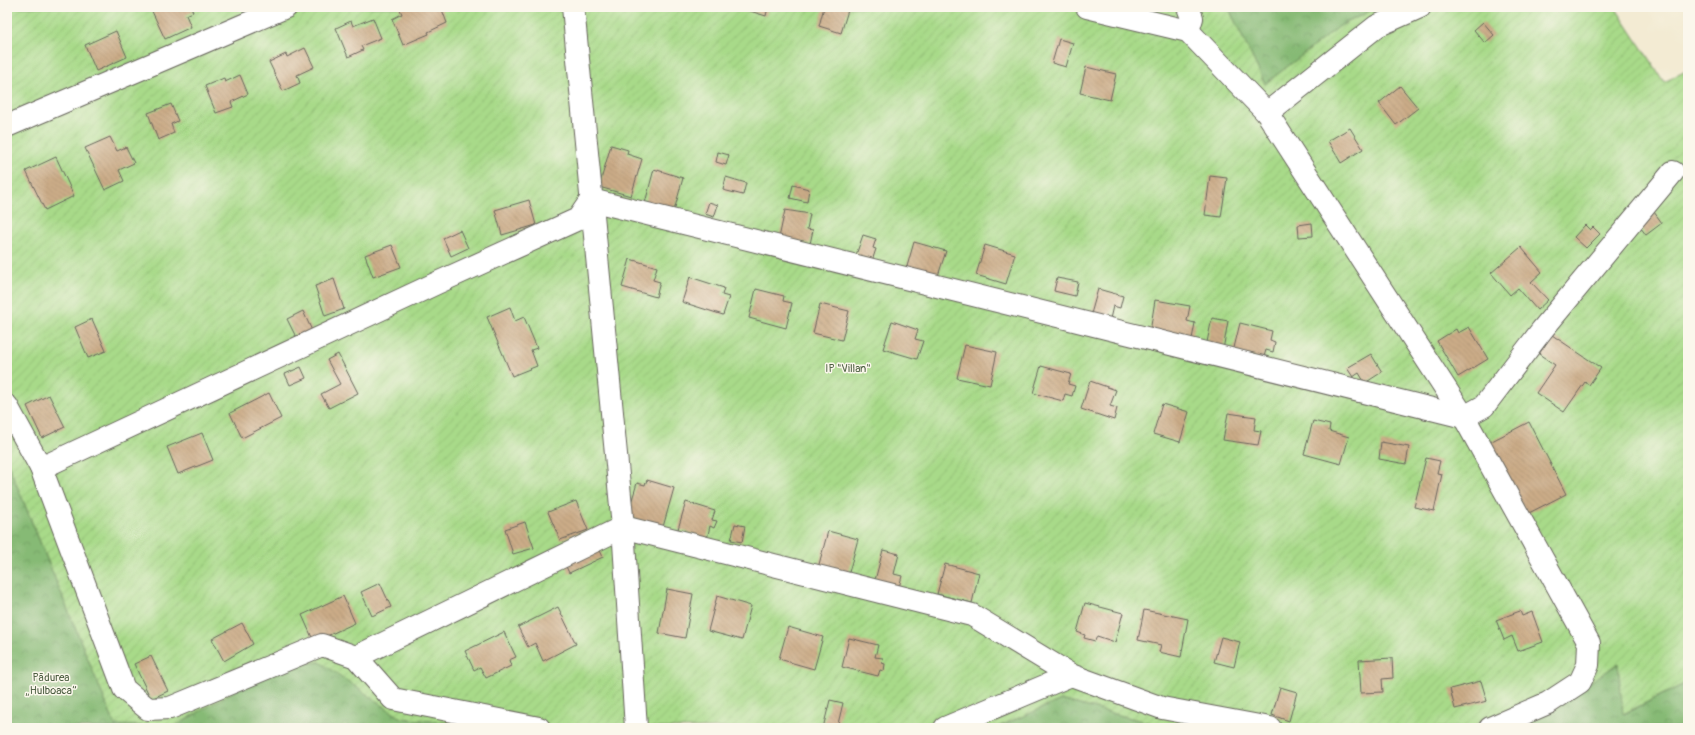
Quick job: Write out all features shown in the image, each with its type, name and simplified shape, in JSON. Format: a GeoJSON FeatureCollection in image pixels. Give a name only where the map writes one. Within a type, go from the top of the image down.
{"type":"FeatureCollection","features":[{"type":"Feature","properties":{"kind":"street"},"geometry":{"type":"LineString","coordinates":[[7,126],[286,7]]}},
{"type":"Feature","properties":{"kind":"street"},"geometry":{"type":"LineString","coordinates":[[573,7],[624,527],[636,728]]}},
{"type":"Feature","properties":{"kind":"street"},"geometry":{"type":"LineString","coordinates":[[1087,7],[1188,31],[1267,113],[1464,417],[1589,643],[1588,666],[1580,682],[1548,703],[1490,728]]}},
{"type":"Feature","properties":{"kind":"street"},"geometry":{"type":"LineString","coordinates":[[1188,7],[1192,18],[1188,31]]}},
{"type":"Feature","properties":{"kind":"street"},"geometry":{"type":"LineString","coordinates":[[1267,113],[1377,26],[1420,7]]}},
{"type":"Feature","properties":{"kind":"street"},"geometry":{"type":"LineString","coordinates":[[591,200],[1464,417],[1484,406],[1542,330],[1673,172]]}},
{"type":"Feature","properties":{"kind":"street"},"geometry":{"type":"LineString","coordinates":[[41,468],[437,283],[578,219],[591,200]]}},
{"type":"Feature","properties":{"kind":"street"},"geometry":{"type":"LineString","coordinates":[[7,406],[41,468],[124,689],[148,709],[170,708],[322,645],[356,657],[393,699],[539,728]]}},
{"type":"Feature","properties":{"kind":"street"},"geometry":{"type":"LineString","coordinates":[[356,657],[624,527],[972,614],[1071,675],[1162,708],[1270,728]]}},
{"type":"Feature","properties":{"kind":"street"},"geometry":{"type":"LineString","coordinates":[[945,728],[1071,675]]}},
{"type":"Feature","properties":{"kind":"green space","name":"IP \"Villan\""},"geometry":{"type":"Polygon","coordinates":[[[7,7],[1228,7],[1265,84],[1340,26],[1378,7],[1615,7],[1664,82],[1688,70],[1688,682],[1623,714],[1618,664],[1518,728],[1170,728],[1061,700],[995,728],[505,728],[401,718],[320,662],[279,665],[175,726],[115,725],[7,461],[7,7]]]}},
{"type":"Feature","properties":{"kind":"green space"},"geometry":{"type":"Polygon","coordinates":[[[1228,7],[1378,7],[1340,26],[1265,84],[1228,7]]]}},
{"type":"Feature","properties":{"kind":"green space","name":"Pădurea „Hulboaca”"},"geometry":{"type":"Polygon","coordinates":[[[7,461],[115,725],[279,665],[321,662],[401,718],[505,728],[7,728],[7,461]]]}},
{"type":"Feature","properties":{"kind":"green space"},"geometry":{"type":"Polygon","coordinates":[[[1618,664],[1624,714],[1688,682],[1688,728],[1518,728],[1618,664]]]}},
{"type":"Feature","properties":{"kind":"green space"},"geometry":{"type":"Polygon","coordinates":[[[1061,700],[1170,728],[995,728],[1061,700]]]}},
{"type":"Feature","properties":{"kind":"building"},"geometry":{"type":"Polygon","coordinates":[[[150,7],[191,7],[193,12],[186,15],[191,27],[165,39],[150,7]]]}},
{"type":"Feature","properties":{"kind":"building"},"geometry":{"type":"Polygon","coordinates":[[[399,7],[441,7],[447,23],[428,32],[429,34],[403,45],[392,19],[402,14],[399,7]]]}},
{"type":"Feature","properties":{"kind":"building"},"geometry":{"type":"Polygon","coordinates":[[[737,7],[768,7],[766,16],[737,7]]]}},
{"type":"Feature","properties":{"kind":"building"},"geometry":{"type":"Polygon","coordinates":[[[824,7],[849,7],[841,33],[819,26],[824,7]]]}},
{"type":"Feature","properties":{"kind":"building"},"geometry":{"type":"Polygon","coordinates":[[[373,18],[381,38],[361,46],[363,50],[348,57],[336,28],[351,21],[353,26],[373,18]]]}},
{"type":"Feature","properties":{"kind":"building"},"geometry":{"type":"Polygon","coordinates":[[[1483,22],[1494,35],[1485,43],[1474,30],[1483,22]]]}},
{"type":"Feature","properties":{"kind":"building"},"geometry":{"type":"Polygon","coordinates":[[[116,31],[127,57],[96,71],[85,45],[116,31]]]}},
{"type":"Feature","properties":{"kind":"building"},"geometry":{"type":"Polygon","coordinates":[[[1059,39],[1073,43],[1066,67],[1052,63],[1059,39]]]}},
{"type":"Feature","properties":{"kind":"building"},"geometry":{"type":"Polygon","coordinates":[[[305,48],[314,67],[297,75],[300,83],[283,91],[269,62],[286,54],[287,57],[305,48]]]}},
{"type":"Feature","properties":{"kind":"building"},"geometry":{"type":"Polygon","coordinates":[[[1086,67],[1116,74],[1110,100],[1080,93],[1086,67]]]}},
{"type":"Feature","properties":{"kind":"building"},"geometry":{"type":"Polygon","coordinates":[[[240,75],[248,94],[231,102],[233,107],[216,113],[205,86],[224,78],[225,82],[240,75]]]}},
{"type":"Feature","properties":{"kind":"building"},"geometry":{"type":"Polygon","coordinates":[[[1400,86],[1418,108],[1396,125],[1379,103],[1400,86]]]}},
{"type":"Feature","properties":{"kind":"building"},"geometry":{"type":"Polygon","coordinates":[[[171,104],[178,121],[171,124],[174,133],[158,140],[148,113],[171,104]]]}},
{"type":"Feature","properties":{"kind":"building"},"geometry":{"type":"Polygon","coordinates":[[[1350,128],[1363,149],[1341,163],[1328,141],[1350,128]]]}},
{"type":"Feature","properties":{"kind":"building"},"geometry":{"type":"Polygon","coordinates":[[[110,137],[117,151],[126,147],[134,163],[119,170],[124,181],[105,190],[85,148],[110,137]]]}},
{"type":"Feature","properties":{"kind":"building"},"geometry":{"type":"Polygon","coordinates":[[[611,145],[628,150],[627,154],[642,159],[631,196],[599,187],[611,145]]]}},
{"type":"Feature","properties":{"kind":"building"},"geometry":{"type":"Polygon","coordinates":[[[718,152],[729,155],[726,165],[716,162],[718,152]]]}},
{"type":"Feature","properties":{"kind":"building"},"geometry":{"type":"Polygon","coordinates":[[[56,157],[74,196],[45,210],[26,171],[56,157]]]}},
{"type":"Feature","properties":{"kind":"building"},"geometry":{"type":"Polygon","coordinates":[[[654,169],[683,178],[674,211],[645,203],[654,169]]]}},
{"type":"Feature","properties":{"kind":"building"},"geometry":{"type":"Polygon","coordinates":[[[1210,176],[1227,178],[1221,217],[1205,215],[1210,176]]]}},
{"type":"Feature","properties":{"kind":"building"},"geometry":{"type":"Polygon","coordinates":[[[726,177],[746,183],[743,195],[723,190],[726,177]]]}},
{"type":"Feature","properties":{"kind":"building"},"geometry":{"type":"Polygon","coordinates":[[[793,185],[809,189],[807,202],[790,198],[793,185]]]}},
{"type":"Feature","properties":{"kind":"building"},"geometry":{"type":"Polygon","coordinates":[[[529,200],[536,225],[502,235],[495,210],[529,200]]]}},
{"type":"Feature","properties":{"kind":"building"},"geometry":{"type":"Polygon","coordinates":[[[709,202],[718,205],[714,217],[705,214],[709,202]]]}},
{"type":"Feature","properties":{"kind":"building"},"geometry":{"type":"Polygon","coordinates":[[[785,210],[810,214],[807,229],[813,230],[810,244],[779,238],[785,210]]]}},
{"type":"Feature","properties":{"kind":"building"},"geometry":{"type":"Polygon","coordinates":[[[1654,212],[1662,223],[1646,235],[1638,224],[1654,212]]]}},
{"type":"Feature","properties":{"kind":"building"},"geometry":{"type":"Polygon","coordinates":[[[1312,223],[1313,236],[1299,237],[1298,225],[1312,223]]]}},
{"type":"Feature","properties":{"kind":"building"},"geometry":{"type":"Polygon","coordinates":[[[1585,225],[1590,230],[1593,227],[1600,234],[1586,248],[1574,237],[1585,225]]]}},
{"type":"Feature","properties":{"kind":"building"},"geometry":{"type":"Polygon","coordinates":[[[460,230],[468,248],[451,256],[443,238],[460,230]]]}},
{"type":"Feature","properties":{"kind":"building"},"geometry":{"type":"Polygon","coordinates":[[[863,235],[876,239],[873,248],[876,249],[872,261],[856,255],[863,235]]]}},
{"type":"Feature","properties":{"kind":"building"},"geometry":{"type":"Polygon","coordinates":[[[914,242],[946,251],[937,279],[906,270],[914,242]]]}},
{"type":"Feature","properties":{"kind":"building"},"geometry":{"type":"Polygon","coordinates":[[[392,245],[401,267],[373,277],[365,255],[392,245]]]}},
{"type":"Feature","properties":{"kind":"building"},"geometry":{"type":"Polygon","coordinates":[[[985,245],[1015,254],[1006,284],[976,275],[985,245]]]}},
{"type":"Feature","properties":{"kind":"building"},"geometry":{"type":"Polygon","coordinates":[[[1521,247],[1542,272],[1531,282],[1548,300],[1537,310],[1518,288],[1510,295],[1491,273],[1521,247]]]}},
{"type":"Feature","properties":{"kind":"building"},"geometry":{"type":"Polygon","coordinates":[[[630,259],[657,267],[653,280],[660,282],[656,297],[622,287],[630,259]]]}},
{"type":"Feature","properties":{"kind":"building"},"geometry":{"type":"Polygon","coordinates":[[[690,277],[724,288],[722,295],[729,297],[723,315],[682,302],[690,277]]]}},
{"type":"Feature","properties":{"kind":"building"},"geometry":{"type":"Polygon","coordinates":[[[1057,278],[1078,282],[1075,296],[1054,291],[1057,278]]]}},
{"type":"Feature","properties":{"kind":"building"},"geometry":{"type":"Polygon","coordinates":[[[334,279],[344,309],[325,316],[315,286],[334,279]]]}},
{"type":"Feature","properties":{"kind":"building"},"geometry":{"type":"Polygon","coordinates":[[[756,289],[784,296],[783,301],[792,303],[786,328],[749,318],[756,289]]]}},
{"type":"Feature","properties":{"kind":"building"},"geometry":{"type":"Polygon","coordinates":[[[1098,289],[1123,296],[1120,308],[1113,306],[1110,319],[1091,314],[1098,289]]]}},
{"type":"Feature","properties":{"kind":"building"},"geometry":{"type":"Polygon","coordinates":[[[1155,300],[1190,306],[1187,321],[1195,323],[1192,339],[1150,332],[1155,300]]]}},
{"type":"Feature","properties":{"kind":"building"},"geometry":{"type":"Polygon","coordinates":[[[820,304],[849,311],[842,340],[813,333],[820,304]]]}},
{"type":"Feature","properties":{"kind":"building"},"geometry":{"type":"Polygon","coordinates":[[[510,307],[515,321],[524,317],[537,348],[531,350],[537,366],[512,376],[487,317],[510,307]]]}},
{"type":"Feature","properties":{"kind":"building"},"geometry":{"type":"Polygon","coordinates":[[[303,311],[314,335],[299,343],[287,319],[303,311]]]}},
{"type":"Feature","properties":{"kind":"building"},"geometry":{"type":"Polygon","coordinates":[[[1212,318],[1228,321],[1223,350],[1206,347],[1212,318]]]}},
{"type":"Feature","properties":{"kind":"building"},"geometry":{"type":"Polygon","coordinates":[[[92,319],[106,351],[88,358],[75,327],[92,319]]]}},
{"type":"Feature","properties":{"kind":"building"},"geometry":{"type":"Polygon","coordinates":[[[892,321],[918,330],[915,339],[923,341],[917,359],[883,349],[892,321]]]}},
{"type":"Feature","properties":{"kind":"building"},"geometry":{"type":"Polygon","coordinates":[[[1240,323],[1272,331],[1270,340],[1275,342],[1273,352],[1266,350],[1263,360],[1233,352],[1240,323]]]}},
{"type":"Feature","properties":{"kind":"building"},"geometry":{"type":"Polygon","coordinates":[[[1469,327],[1488,359],[1458,377],[1437,341],[1456,329],[1458,333],[1469,327]]]}},
{"type":"Feature","properties":{"kind":"building"},"geometry":{"type":"Polygon","coordinates":[[[1552,335],[1601,368],[1589,385],[1585,382],[1564,412],[1536,393],[1555,365],[1539,354],[1552,335]]]}},
{"type":"Feature","properties":{"kind":"building"},"geometry":{"type":"Polygon","coordinates":[[[965,345],[997,352],[990,385],[957,378],[965,345]]]}},
{"type":"Feature","properties":{"kind":"building"},"geometry":{"type":"Polygon","coordinates":[[[338,354],[358,393],[329,408],[321,394],[340,384],[327,360],[338,354]]]}},
{"type":"Feature","properties":{"kind":"building"},"geometry":{"type":"Polygon","coordinates":[[[1371,354],[1382,372],[1365,383],[1359,373],[1353,377],[1347,368],[1371,354]]]}},
{"type":"Feature","properties":{"kind":"building"},"geometry":{"type":"Polygon","coordinates":[[[1041,366],[1071,374],[1068,384],[1075,386],[1072,396],[1065,394],[1063,401],[1033,393],[1041,366]]]}},
{"type":"Feature","properties":{"kind":"building"},"geometry":{"type":"Polygon","coordinates":[[[301,367],[306,378],[290,385],[285,374],[301,367]]]}},
{"type":"Feature","properties":{"kind":"building"},"geometry":{"type":"Polygon","coordinates":[[[1090,381],[1116,390],[1110,406],[1117,408],[1114,420],[1081,409],[1090,381]]]}},
{"type":"Feature","properties":{"kind":"building"},"geometry":{"type":"Polygon","coordinates":[[[269,393],[281,418],[242,438],[230,413],[269,393]]]}},
{"type":"Feature","properties":{"kind":"building"},"geometry":{"type":"Polygon","coordinates":[[[49,395],[65,427],[42,438],[27,406],[49,395]]]}},
{"type":"Feature","properties":{"kind":"building"},"geometry":{"type":"Polygon","coordinates":[[[1162,404],[1189,412],[1180,442],[1153,434],[1162,404]]]}},
{"type":"Feature","properties":{"kind":"building"},"geometry":{"type":"Polygon","coordinates":[[[1228,413],[1256,417],[1254,430],[1261,431],[1258,445],[1223,440],[1228,413]]]}},
{"type":"Feature","properties":{"kind":"building"},"geometry":{"type":"Polygon","coordinates":[[[1313,421],[1330,425],[1329,431],[1349,437],[1341,464],[1304,454],[1313,421]]]}},
{"type":"Feature","properties":{"kind":"building"},"geometry":{"type":"Polygon","coordinates":[[[1529,422],[1566,494],[1525,515],[1488,443],[1529,422]]]}},
{"type":"Feature","properties":{"kind":"building"},"geometry":{"type":"Polygon","coordinates":[[[202,433],[213,460],[178,474],[167,447],[202,433]]]}},
{"type":"Feature","properties":{"kind":"building"},"geometry":{"type":"Polygon","coordinates":[[[1381,442],[1409,447],[1406,464],[1379,459],[1381,442]]]}},
{"type":"Feature","properties":{"kind":"building"},"geometry":{"type":"Polygon","coordinates":[[[1426,458],[1440,461],[1437,473],[1442,474],[1434,511],[1414,507],[1426,458]]]}},
{"type":"Feature","properties":{"kind":"building"},"geometry":{"type":"Polygon","coordinates":[[[647,480],[674,488],[663,527],[627,517],[637,483],[645,485],[647,480]]]}},
{"type":"Feature","properties":{"kind":"building"},"geometry":{"type":"Polygon","coordinates":[[[576,501],[588,530],[560,540],[548,512],[576,501]]]}},
{"type":"Feature","properties":{"kind":"building"},"geometry":{"type":"Polygon","coordinates":[[[686,502],[715,511],[712,520],[717,521],[714,528],[710,526],[707,539],[678,529],[686,502]]]}},
{"type":"Feature","properties":{"kind":"building"},"geometry":{"type":"Polygon","coordinates":[[[525,522],[534,548],[513,554],[505,529],[525,522]]]}},
{"type":"Feature","properties":{"kind":"building"},"geometry":{"type":"Polygon","coordinates":[[[735,524],[745,526],[742,542],[731,540],[735,524]]]}},
{"type":"Feature","properties":{"kind":"building"},"geometry":{"type":"Polygon","coordinates":[[[828,531],[858,539],[848,576],[818,568],[828,531]]]}},
{"type":"Feature","properties":{"kind":"building"},"geometry":{"type":"Polygon","coordinates":[[[598,546],[603,557],[569,573],[564,562],[598,546]]]}},
{"type":"Feature","properties":{"kind":"building"},"geometry":{"type":"Polygon","coordinates":[[[883,550],[899,554],[894,574],[902,576],[898,591],[874,584],[883,550]]]}},
{"type":"Feature","properties":{"kind":"building"},"geometry":{"type":"Polygon","coordinates":[[[945,564],[979,573],[972,603],[937,594],[945,564]]]}},
{"type":"Feature","properties":{"kind":"building"},"geometry":{"type":"Polygon","coordinates":[[[380,583],[391,607],[372,616],[361,592],[380,583]]]}},
{"type":"Feature","properties":{"kind":"building"},"geometry":{"type":"Polygon","coordinates":[[[667,589],[693,594],[685,638],[659,633],[667,589]]]}},
{"type":"Feature","properties":{"kind":"building"},"geometry":{"type":"Polygon","coordinates":[[[343,596],[355,623],[314,642],[302,615],[343,596]]]}},
{"type":"Feature","properties":{"kind":"building"},"geometry":{"type":"Polygon","coordinates":[[[717,596],[751,606],[742,640],[708,631],[717,596]]]}},
{"type":"Feature","properties":{"kind":"building"},"geometry":{"type":"Polygon","coordinates":[[[1085,603],[1123,613],[1115,642],[1097,636],[1095,641],[1084,638],[1085,635],[1077,632],[1085,603]]]}},
{"type":"Feature","properties":{"kind":"building"},"geometry":{"type":"Polygon","coordinates":[[[558,607],[576,644],[543,661],[535,643],[528,647],[518,627],[558,607]]]}},
{"type":"Feature","properties":{"kind":"building"},"geometry":{"type":"Polygon","coordinates":[[[1144,610],[1188,619],[1181,657],[1159,652],[1161,645],[1138,640],[1144,610]]]}},
{"type":"Feature","properties":{"kind":"building"},"geometry":{"type":"Polygon","coordinates":[[[1520,611],[1522,616],[1532,612],[1543,642],[1518,651],[1512,636],[1504,640],[1496,620],[1520,611]]]}},
{"type":"Feature","properties":{"kind":"building"},"geometry":{"type":"Polygon","coordinates":[[[242,623],[253,644],[224,661],[212,639],[242,623]]]}},
{"type":"Feature","properties":{"kind":"building"},"geometry":{"type":"Polygon","coordinates":[[[788,627],[823,637],[814,669],[779,659],[788,627]]]}},
{"type":"Feature","properties":{"kind":"building"},"geometry":{"type":"Polygon","coordinates":[[[504,632],[516,657],[509,660],[511,666],[486,678],[480,667],[474,670],[465,651],[504,632]]]}},
{"type":"Feature","properties":{"kind":"building"},"geometry":{"type":"Polygon","coordinates":[[[1221,637],[1240,642],[1234,667],[1214,662],[1221,637]]]}},
{"type":"Feature","properties":{"kind":"building"},"geometry":{"type":"Polygon","coordinates":[[[849,638],[878,645],[875,657],[883,658],[882,663],[885,664],[884,671],[880,670],[878,676],[842,667],[849,638]]]}},
{"type":"Feature","properties":{"kind":"building"},"geometry":{"type":"Polygon","coordinates":[[[151,656],[168,691],[151,699],[134,664],[151,656]]]}},
{"type":"Feature","properties":{"kind":"building"},"geometry":{"type":"Polygon","coordinates":[[[1392,658],[1393,678],[1382,679],[1383,692],[1361,693],[1359,660],[1392,658]]]}},
{"type":"Feature","properties":{"kind":"building"},"geometry":{"type":"Polygon","coordinates":[[[1481,681],[1487,701],[1455,709],[1450,689],[1481,681]]]}},
{"type":"Feature","properties":{"kind":"building"},"geometry":{"type":"Polygon","coordinates":[[[1280,687],[1297,692],[1289,721],[1272,715],[1280,687]]]}},
{"type":"Feature","properties":{"kind":"building"},"geometry":{"type":"Polygon","coordinates":[[[830,700],[843,703],[838,724],[852,728],[823,728],[830,700]]]}}]}
